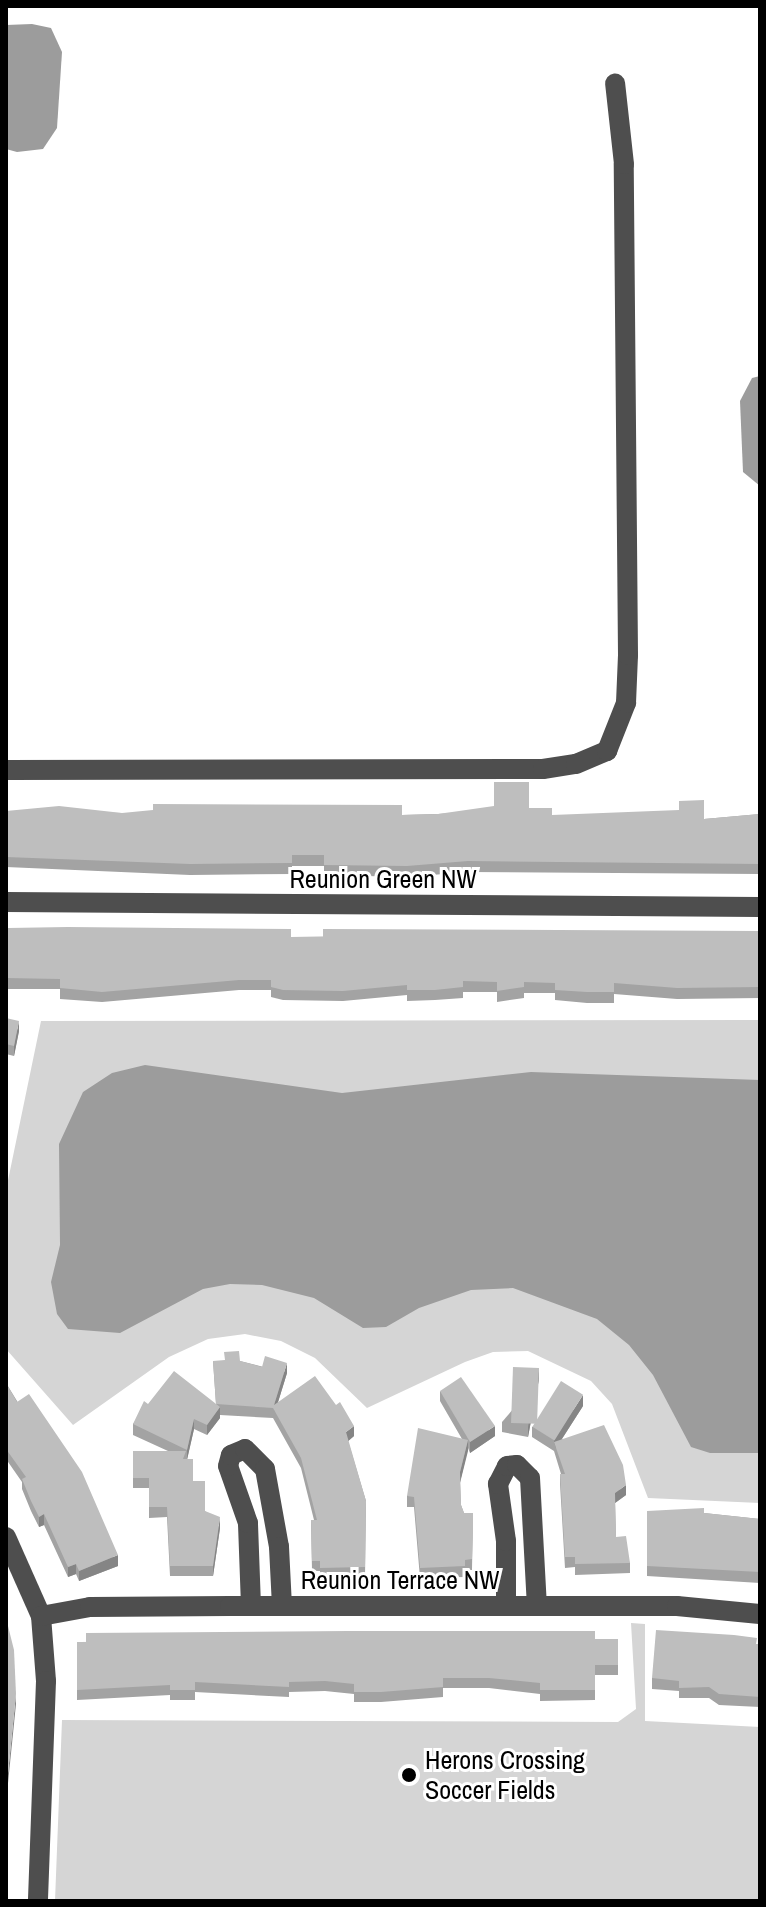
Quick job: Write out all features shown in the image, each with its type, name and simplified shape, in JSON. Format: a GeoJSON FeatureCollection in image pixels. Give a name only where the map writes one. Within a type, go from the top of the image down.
{"type":"FeatureCollection","features":[{"type":"Feature","properties":{"kind":"street"},"geometry":{"type":"LineString","coordinates":[[6,770],[543,769],[576,764],[607,751],[626,703],[628,655],[624,164],[615,83]]}},
{"type":"Feature","properties":{"kind":"street","name":"Reunion Green NW"},"geometry":{"type":"LineString","coordinates":[[6,902],[760,907]]}},
{"type":"Feature","properties":{"kind":"street"},"geometry":{"type":"LineString","coordinates":[[251,1606],[248,1523],[228,1466],[231,1455],[245,1449],[265,1469],[279,1547],[282,1606]]}},
{"type":"Feature","properties":{"kind":"street"},"geometry":{"type":"LineString","coordinates":[[506,1606],[506,1541],[498,1484],[507,1466],[517,1465],[530,1478],[537,1606]]}},
{"type":"Feature","properties":{"kind":"street"},"geometry":{"type":"LineString","coordinates":[[6,1537],[41,1616],[46,1681],[38,1901]]}},
{"type":"Feature","properties":{"kind":"street","name":"Reunion Terrace NW"},"geometry":{"type":"LineString","coordinates":[[41,1616],[90,1607],[251,1606],[677,1606],[760,1614]]}},
{"type":"Feature","properties":{"kind":"shaded area"},"geometry":{"type":"Polygon","coordinates":[[[32,24],[51,28],[62,52],[57,128],[43,149],[17,152],[6,149],[6,25],[32,24]]]}},
{"type":"Feature","properties":{"kind":"shaded area"},"geometry":{"type":"Polygon","coordinates":[[[760,376],[760,486],[743,472],[740,401],[752,378],[760,376]]]}},
{"type":"Feature","properties":{"kind":"shaded area"},"geometry":{"type":"Polygon","coordinates":[[[760,1020],[760,1503],[648,1498],[612,1404],[591,1381],[528,1351],[493,1352],[367,1408],[315,1358],[281,1341],[245,1334],[208,1339],[169,1357],[73,1425],[6,1349],[6,1190],[41,1021],[760,1020]]]}},
{"type":"Feature","properties":{"kind":"shaded area"},"geometry":{"type":"Polygon","coordinates":[[[145,1065],[342,1093],[531,1072],[760,1080],[760,1453],[710,1453],[691,1447],[653,1375],[629,1345],[597,1319],[513,1288],[471,1290],[419,1308],[386,1327],[363,1328],[314,1298],[262,1285],[230,1284],[203,1289],[120,1333],[68,1329],[57,1314],[51,1282],[60,1245],[59,1144],[83,1092],[112,1073],[145,1065]]]}},
{"type":"Feature","properties":{"kind":"shaded area","name":"Herons Crossing Soccer Fields"},"geometry":{"type":"Polygon","coordinates":[[[631,1623],[645,1624],[645,1721],[760,1727],[760,1901],[55,1901],[62,1720],[618,1722],[636,1709],[631,1623]]]}},
{"type":"Feature","properties":{"kind":"building"},"geometry":{"type":"Polygon","coordinates":[[[494,782],[529,782],[529,808],[552,808],[552,815],[679,810],[679,801],[704,800],[704,819],[760,814],[760,864],[468,861],[407,866],[324,865],[324,855],[292,855],[292,863],[190,864],[6,857],[6,811],[59,806],[122,813],[153,810],[153,804],[402,805],[402,815],[438,814],[494,806],[494,782]]]}},
{"type":"Feature","properties":{"kind":"building"},"geometry":{"type":"Polygon","coordinates":[[[8,928],[291,929],[291,937],[323,937],[323,929],[760,931],[760,987],[677,988],[614,983],[614,992],[587,992],[555,990],[555,983],[524,982],[524,987],[497,991],[497,982],[463,981],[463,987],[435,990],[407,990],[407,985],[343,991],[283,990],[271,987],[271,980],[239,980],[102,992],[60,988],[60,979],[6,978],[8,928]]]}},
{"type":"Feature","properties":{"kind":"building"},"geometry":{"type":"Polygon","coordinates":[[[6,1018],[19,1021],[14,1046],[6,1044],[6,1018]]]}},
{"type":"Feature","properties":{"kind":"building"},"geometry":{"type":"Polygon","coordinates":[[[239,1351],[240,1361],[262,1367],[265,1356],[287,1363],[274,1405],[315,1376],[336,1405],[340,1402],[354,1426],[346,1432],[366,1501],[365,1567],[320,1568],[320,1561],[312,1561],[311,1520],[317,1520],[301,1458],[273,1408],[216,1404],[213,1361],[225,1360],[224,1352],[239,1351]]]}},
{"type":"Feature","properties":{"kind":"building"},"geometry":{"type":"Polygon","coordinates":[[[513,1367],[539,1368],[537,1424],[511,1423],[513,1367]]]}},
{"type":"Feature","properties":{"kind":"building"},"geometry":{"type":"Polygon","coordinates":[[[174,1371],[220,1407],[207,1425],[194,1419],[187,1450],[133,1424],[144,1401],[148,1404],[174,1371]]]}},
{"type":"Feature","properties":{"kind":"building"},"geometry":{"type":"Polygon","coordinates":[[[461,1377],[495,1426],[470,1442],[440,1391],[461,1377]]]}},
{"type":"Feature","properties":{"kind":"building"},"geometry":{"type":"Polygon","coordinates":[[[561,1381],[583,1395],[554,1441],[532,1427],[561,1381]]]}},
{"type":"Feature","properties":{"kind":"building"},"geometry":{"type":"Polygon","coordinates":[[[6,1383],[17,1402],[29,1394],[82,1472],[118,1555],[79,1571],[76,1564],[68,1567],[44,1514],[39,1517],[31,1501],[22,1479],[26,1477],[6,1449],[6,1383]]]}},
{"type":"Feature","properties":{"kind":"building"},"geometry":{"type":"Polygon","coordinates":[[[604,1425],[623,1465],[626,1485],[615,1493],[616,1537],[626,1536],[630,1563],[575,1564],[575,1557],[565,1557],[560,1474],[565,1474],[554,1442],[604,1425]]]}},
{"type":"Feature","properties":{"kind":"building"},"geometry":{"type":"Polygon","coordinates":[[[418,1428],[468,1440],[460,1472],[461,1505],[464,1513],[473,1513],[472,1559],[465,1560],[465,1566],[420,1568],[414,1497],[407,1496],[418,1428]]]}},
{"type":"Feature","properties":{"kind":"building"},"geometry":{"type":"Polygon","coordinates":[[[133,1451],[186,1451],[183,1459],[193,1459],[193,1481],[205,1481],[205,1511],[220,1517],[213,1566],[170,1566],[167,1507],[149,1507],[149,1478],[133,1478],[133,1451]]]}},
{"type":"Feature","properties":{"kind":"building"},"geometry":{"type":"Polygon","coordinates":[[[704,1508],[704,1513],[760,1519],[760,1572],[647,1566],[647,1511],[704,1508]]]}},
{"type":"Feature","properties":{"kind":"building"},"geometry":{"type":"Polygon","coordinates":[[[6,1618],[14,1650],[16,1694],[6,1793],[6,1618]]]}},
{"type":"Feature","properties":{"kind":"building"},"geometry":{"type":"Polygon","coordinates":[[[656,1630],[757,1638],[756,1644],[760,1644],[760,1697],[719,1694],[709,1687],[679,1688],[679,1681],[652,1678],[656,1630]]]}},
{"type":"Feature","properties":{"kind":"building"},"geometry":{"type":"Polygon","coordinates":[[[595,1631],[595,1639],[618,1639],[618,1665],[595,1665],[595,1690],[540,1690],[540,1683],[443,1678],[443,1687],[381,1692],[354,1692],[354,1684],[325,1681],[289,1682],[289,1687],[195,1682],[195,1690],[170,1690],[170,1685],[77,1690],[77,1642],[86,1642],[86,1633],[595,1631]]]}},
{"type":"Feature","properties":{"kind":"building"},"geometry":{"type":"Polygon","coordinates":[[[6,1800],[7,1901],[6,1901],[6,1800]]]}},
{"type":"Feature","properties":{"kind":"place","name":"Herons Crossing Soccer Fields"},"geometry":{"type":"Point","coordinates":[409,1775]}}]}
